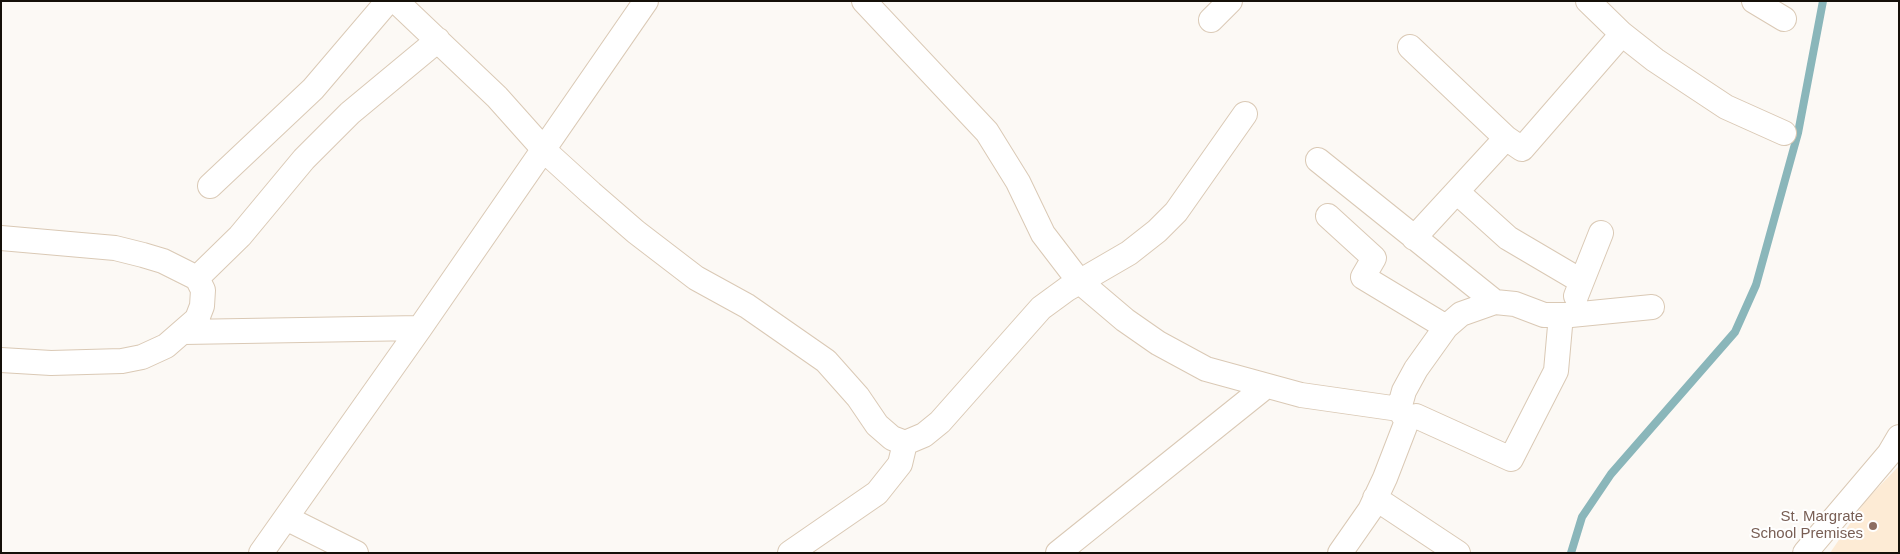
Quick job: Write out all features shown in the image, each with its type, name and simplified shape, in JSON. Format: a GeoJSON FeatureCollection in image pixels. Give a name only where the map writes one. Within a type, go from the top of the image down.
{"type":"FeatureCollection","features":[{"type":"Feature","properties":{"kind":"street"},"geometry":{"type":"LineString","coordinates":[[210,186],[313,89],[388,1]]}},
{"type":"Feature","properties":{"kind":"street"},"geometry":{"type":"LineString","coordinates":[[396,1],[497,97],[544,149],[636,232],[696,278],[747,306],[826,361],[858,397],[877,425],[892,438],[905,443],[924,435],[940,422],[1041,308],[1079,281],[1130,253],[1157,231],[1181,205],[1245,114]]}},
{"type":"Feature","properties":{"kind":"street"},"geometry":{"type":"LineString","coordinates":[[262,553],[646,1]]}},
{"type":"Feature","properties":{"kind":"street"},"geometry":{"type":"LineString","coordinates":[[864,1],[987,132],[1018,182],[1043,234],[1079,281],[1125,320],[1158,343],[1206,369],[1265,387],[1416,416],[1511,459],[1556,371],[1566,315],[1600,232]]}},
{"type":"Feature","properties":{"kind":"street"},"geometry":{"type":"LineString","coordinates":[[1212,20],[1230,1]]}},
{"type":"Feature","properties":{"kind":"street"},"geometry":{"type":"LineString","coordinates":[[1588,1],[1622,34],[1655,60],[1726,107],[1784,133]]}},
{"type":"Feature","properties":{"kind":"street"},"geometry":{"type":"LineString","coordinates":[[1754,1],[1784,19]]}},
{"type":"Feature","properties":{"kind":"street"},"geometry":{"type":"LineString","coordinates":[[1410,47],[1506,138],[1522,150],[1622,34]]}},
{"type":"Feature","properties":{"kind":"street"},"geometry":{"type":"LineString","coordinates":[[197,278],[240,236],[304,159],[343,120],[438,40]]}},
{"type":"Feature","properties":{"kind":"street"},"geometry":{"type":"LineString","coordinates":[[1414,238],[1506,138]]}},
{"type":"Feature","properties":{"kind":"street"},"geometry":{"type":"LineString","coordinates":[[1318,160],[1495,302]]}},
{"type":"Feature","properties":{"kind":"street"},"geometry":{"type":"LineString","coordinates":[[1457,192],[1508,238],[1581,281]]}},
{"type":"Feature","properties":{"kind":"street"},"geometry":{"type":"LineString","coordinates":[[1328,216],[1374,258],[1363,276],[1446,327]]}},
{"type":"Feature","properties":{"kind":"street"},"geometry":{"type":"LineString","coordinates":[[1,238],[115,248],[163,261],[197,278],[203,290],[202,306],[197,319],[166,346],[150,353],[122,361],[51,363],[1,360]]}},
{"type":"Feature","properties":{"kind":"street"},"geometry":{"type":"LineString","coordinates":[[1340,553],[1354,536],[1376,498],[1403,415],[1404,391],[1416,369],[1446,327],[1461,314],[1495,302],[1515,304],[1544,315],[1566,315],[1652,307]]}},
{"type":"Feature","properties":{"kind":"street"},"geometry":{"type":"LineString","coordinates":[[184,332],[420,328]]}},
{"type":"Feature","properties":{"kind":"street"},"geometry":{"type":"LineString","coordinates":[[1058,553],[1265,387]]}},
{"type":"Feature","properties":{"kind":"street"},"geometry":{"type":"LineString","coordinates":[[1805,553],[1888,454],[1899,437]]}},
{"type":"Feature","properties":{"kind":"street"},"geometry":{"type":"LineString","coordinates":[[790,553],[877,493],[900,464],[905,443]]}},
{"type":"Feature","properties":{"kind":"street"},"geometry":{"type":"LineString","coordinates":[[1376,498],[1458,553]]}},
{"type":"Feature","properties":{"kind":"street"},"geometry":{"type":"LineString","coordinates":[[286,518],[356,553]]}},
{"type":"Feature","properties":{"kind":"shaded area","name":"St. Margrate School Premises"},"geometry":{"type":"Polygon","coordinates":[[[1899,466],[1899,553],[1830,553],[1866,500],[1899,466]]]}},
{"type":"Feature","properties":{"kind":"waterway"},"geometry":{"type":"LineString","coordinates":[[1571,553],[1582,517],[1611,474],[1735,332],[1756,285],[1798,133],[1823,1]]}},
{"type":"Feature","properties":{"kind":"place","name":"St. Margrate School Premises"},"geometry":{"type":"Point","coordinates":[1873,526]}}]}
